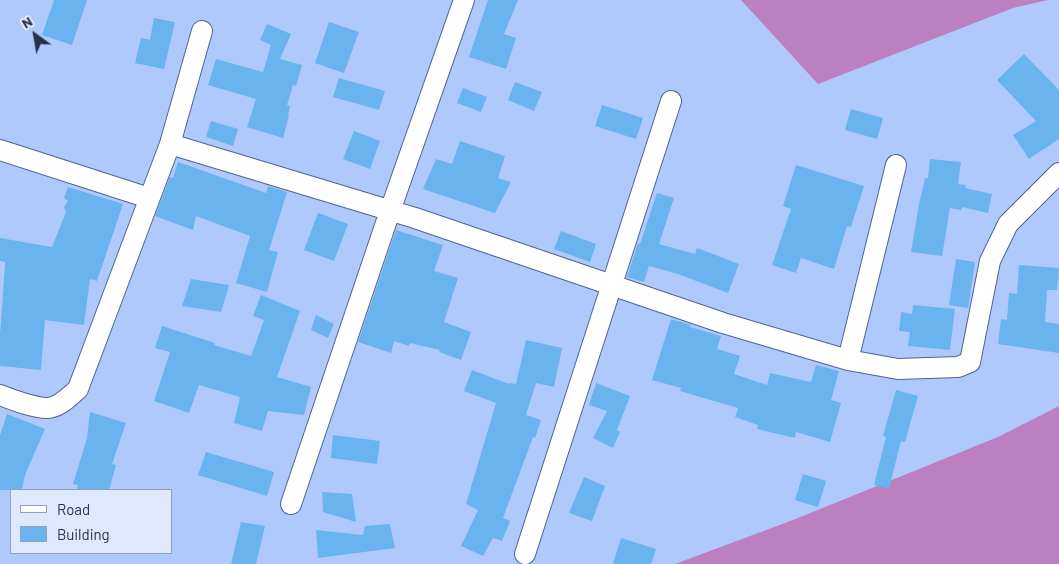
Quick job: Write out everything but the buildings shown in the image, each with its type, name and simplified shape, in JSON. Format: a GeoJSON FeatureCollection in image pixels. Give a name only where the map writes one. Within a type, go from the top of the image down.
{"type":"FeatureCollection","features":[{"type":"Feature","properties":{"kind":"street"},"geometry":{"type":"LineString","coordinates":[[291,504],[464,0]]}},
{"type":"Feature","properties":{"kind":"street"},"geometry":{"type":"LineString","coordinates":[[0,395],[16,401],[48,408],[64,401],[78,389],[170,144],[202,31]]}},
{"type":"Feature","properties":{"kind":"street"},"geometry":{"type":"LineString","coordinates":[[526,554],[671,101]]}},
{"type":"Feature","properties":{"kind":"street"},"geometry":{"type":"LineString","coordinates":[[170,144],[390,211],[723,323],[848,360],[898,370],[958,367],[970,362],[990,261],[1008,224],[1059,173]]}},
{"type":"Feature","properties":{"kind":"street"},"geometry":{"type":"LineString","coordinates":[[0,150],[149,198]]}},
{"type":"Feature","properties":{"kind":"street"},"geometry":{"type":"LineString","coordinates":[[848,360],[896,165]]}},
{"type":"Feature","properties":{"kind":"shaded area"},"geometry":{"type":"Polygon","coordinates":[[[741,0],[1048,0],[1013,8],[818,84],[741,0]]]}},
{"type":"Feature","properties":{"kind":"shaded area"},"geometry":{"type":"Polygon","coordinates":[[[1059,406],[1059,564],[675,564],[793,520],[998,437],[1059,406]]]}}]}
